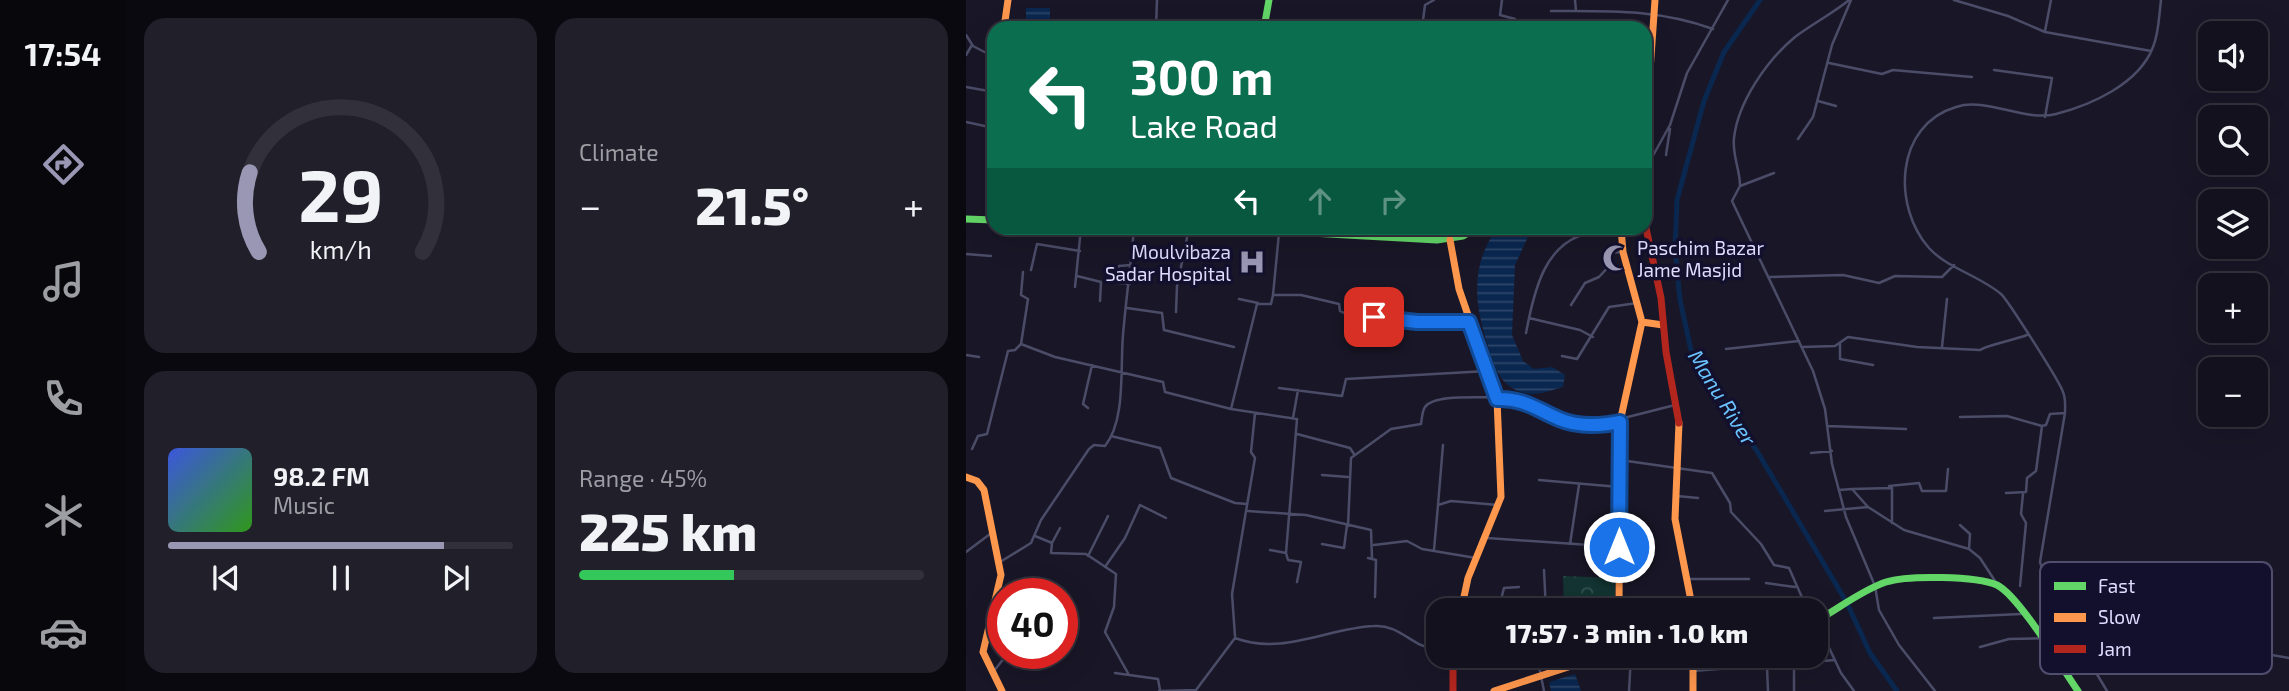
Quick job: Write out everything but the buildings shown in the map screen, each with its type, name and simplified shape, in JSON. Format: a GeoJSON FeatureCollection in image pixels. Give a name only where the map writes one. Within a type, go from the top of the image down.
{"type":"FeatureCollection","features":[{"type":"Feature","properties":{"kind":"main road"},"geometry":{"type":"LineString","coordinates":[[1005,21],[1008,0]]}},
{"type":"Feature","properties":{"kind":"main road"},"geometry":{"type":"LineString","coordinates":[[1265,21],[1269,0]]}},
{"type":"Feature","properties":{"kind":"main road"},"geometry":{"type":"LineString","coordinates":[[1652,32],[1655,0]]}},
{"type":"Feature","properties":{"kind":"main road"},"geometry":{"type":"LineString","coordinates":[[966,219],[987,220]]}},
{"type":"Feature","properties":{"kind":"main road"},"geometry":{"type":"LineString","coordinates":[[1364,235],[1450,240],[1461,235]]}},
{"type":"Feature","properties":{"kind":"main road"},"geometry":{"type":"LineString","coordinates":[[1619,598],[1620,420],[1642,322],[1623,252],[1622,235]]}},
{"type":"Feature","properties":{"kind":"main road"},"geometry":{"type":"LineString","coordinates":[[1647,235],[1661,298],[1676,404],[1678,469],[1675,519],[1691,598]]}},
{"type":"Feature","properties":{"kind":"main road"},"geometry":{"type":"LineString","coordinates":[[1450,240],[1469,322],[1496,398],[1497,449],[1502,486],[1498,505],[1476,558],[1464,598]]}},
{"type":"Feature","properties":{"kind":"main road"},"geometry":{"type":"LineString","coordinates":[[1642,322],[1663,325]]}},
{"type":"Feature","properties":{"kind":"main road"},"geometry":{"type":"LineString","coordinates":[[966,477],[977,481],[984,490],[1000,562],[1001,575],[984,652],[1002,691]]}},
{"type":"Feature","properties":{"kind":"main road"},"geometry":{"type":"LineString","coordinates":[[1828,614],[1873,587],[1926,578],[1985,582],[1999,586],[2040,635]]}},
{"type":"Feature","properties":{"kind":"main road"},"geometry":{"type":"LineString","coordinates":[[1453,668],[1453,691]]}},
{"type":"Feature","properties":{"kind":"main road"},"geometry":{"type":"LineString","coordinates":[[1494,691],[1567,668]]}},
{"type":"Feature","properties":{"kind":"main road"},"geometry":{"type":"LineString","coordinates":[[1693,671],[1693,691]]}},
{"type":"Feature","properties":{"kind":"main road"},"geometry":{"type":"LineString","coordinates":[[2067,674],[2078,691]]}},
{"type":"Feature","properties":{"kind":"street"},"geometry":{"type":"LineString","coordinates":[[1156,21],[1157,0]]}},
{"type":"Feature","properties":{"kind":"street"},"geometry":{"type":"LineString","coordinates":[[1423,21],[1425,5],[1434,0]]}},
{"type":"Feature","properties":{"kind":"street"},"geometry":{"type":"LineString","coordinates":[[1502,0],[1500,15],[1515,21]]}},
{"type":"Feature","properties":{"kind":"street"},"geometry":{"type":"LineString","coordinates":[[1575,0],[1576,11]]}},
{"type":"Feature","properties":{"kind":"street"},"geometry":{"type":"LineString","coordinates":[[1666,155],[1670,125],[1687,73],[1728,0]]}},
{"type":"Feature","properties":{"kind":"street"},"geometry":{"type":"LineString","coordinates":[[1798,139],[1813,117],[1836,35],[1850,0]]}},
{"type":"Feature","properties":{"kind":"street"},"geometry":{"type":"LineString","coordinates":[[1740,186],[1734,137],[1739,115],[1747,100],[1772,62],[1793,38],[1850,0]]}},
{"type":"Feature","properties":{"kind":"street"},"geometry":{"type":"LineString","coordinates":[[1954,0],[2008,16],[2045,32],[2151,51]]}},
{"type":"Feature","properties":{"kind":"street"},"geometry":{"type":"LineString","coordinates":[[2045,32],[2051,0]]}},
{"type":"Feature","properties":{"kind":"street"},"geometry":{"type":"LineString","coordinates":[[2040,562],[2065,413],[2063,392],[2012,307],[2001,294],[1931,250],[1916,229],[1905,196],[1906,157],[1917,136],[1935,117],[1958,106],[2045,117],[2095,100],[2117,88],[2143,65],[2151,51],[2161,0]]}},
{"type":"Feature","properties":{"kind":"street"},"geometry":{"type":"LineString","coordinates":[[1551,11],[1654,13],[1681,16],[1713,29]]}},
{"type":"Feature","properties":{"kind":"street"},"geometry":{"type":"LineString","coordinates":[[966,35],[972,45],[987,53]]}},
{"type":"Feature","properties":{"kind":"street"},"geometry":{"type":"LineString","coordinates":[[966,54],[972,45]]}},
{"type":"Feature","properties":{"kind":"street"},"geometry":{"type":"LineString","coordinates":[[1829,63],[1882,74],[1894,69],[1972,77]]}},
{"type":"Feature","properties":{"kind":"street"},"geometry":{"type":"LineString","coordinates":[[1994,69],[2052,78],[2045,117]]}},
{"type":"Feature","properties":{"kind":"street"},"geometry":{"type":"LineString","coordinates":[[966,87],[987,91]]}},
{"type":"Feature","properties":{"kind":"street"},"geometry":{"type":"LineString","coordinates":[[1818,101],[1836,106]]}},
{"type":"Feature","properties":{"kind":"street"},"geometry":{"type":"LineString","coordinates":[[966,122],[987,126]]}},
{"type":"Feature","properties":{"kind":"street"},"geometry":{"type":"LineString","coordinates":[[1652,157],[1670,125]]}},
{"type":"Feature","properties":{"kind":"street"},"geometry":{"type":"LineString","coordinates":[[1774,173],[1740,186],[1732,197],[1732,205],[1814,371],[1828,426],[1843,508],[1879,610],[1886,626],[1935,691]]}},
{"type":"Feature","properties":{"kind":"street"},"geometry":{"type":"LineString","coordinates":[[1075,287],[1081,235]]}},
{"type":"Feature","properties":{"kind":"street"},"geometry":{"type":"LineString","coordinates":[[1000,562],[1028,546],[1041,520],[1094,445],[1103,447],[1111,436],[1121,396],[1133,235]]}},
{"type":"Feature","properties":{"kind":"street"},"geometry":{"type":"LineString","coordinates":[[1176,312],[1177,286],[1188,235]]}},
{"type":"Feature","properties":{"kind":"street"},"geometry":{"type":"LineString","coordinates":[[1239,299],[1270,304],[1279,235]]}},
{"type":"Feature","properties":{"kind":"street"},"geometry":{"type":"LineString","coordinates":[[1526,333],[1543,271],[1560,248],[1580,235]]}},
{"type":"Feature","properties":{"kind":"street"},"geometry":{"type":"LineString","coordinates":[[1031,270],[1037,244],[1080,251]]}},
{"type":"Feature","properties":{"kind":"street"},"geometry":{"type":"LineString","coordinates":[[1571,305],[1585,283],[1599,277],[1610,265],[1608,253],[1623,252]]}},
{"type":"Feature","properties":{"kind":"street"},"geometry":{"type":"LineString","coordinates":[[966,254],[991,256]]}},
{"type":"Feature","properties":{"kind":"street"},"geometry":{"type":"LineString","coordinates":[[1130,284],[1118,282],[1119,266],[1131,265]]}},
{"type":"Feature","properties":{"kind":"street"},"geometry":{"type":"LineString","coordinates":[[1770,278],[1843,275],[1879,283],[1895,276],[1942,277],[1954,265]]}},
{"type":"Feature","properties":{"kind":"street"},"geometry":{"type":"LineString","coordinates":[[972,449],[978,436],[987,434],[1008,351],[1015,350],[1021,344],[1028,299],[1021,295],[1023,272]]}},
{"type":"Feature","properties":{"kind":"street"},"geometry":{"type":"LineString","coordinates":[[1077,276],[1101,282],[1100,300]]}},
{"type":"Feature","properties":{"kind":"street"},"geometry":{"type":"LineString","coordinates":[[1273,295],[1301,295],[1339,304],[1340,311],[1352,315],[1417,322],[1469,322]]}},
{"type":"Feature","properties":{"kind":"street"},"geometry":{"type":"LineString","coordinates":[[1942,347],[1947,299]]}},
{"type":"Feature","properties":{"kind":"street"},"geometry":{"type":"LineString","coordinates":[[1231,409],[1258,303]]}},
{"type":"Feature","properties":{"kind":"street"},"geometry":{"type":"LineString","coordinates":[[1562,356],[1577,359],[1609,307],[1637,303]]}},
{"type":"Feature","properties":{"kind":"street"},"geometry":{"type":"LineString","coordinates":[[1127,308],[1162,313],[1163,329],[1169,332],[1234,347]]}},
{"type":"Feature","properties":{"kind":"street"},"geometry":{"type":"LineString","coordinates":[[1529,318],[1580,330],[1593,337]]}},
{"type":"Feature","properties":{"kind":"street"},"geometry":{"type":"LineString","coordinates":[[1802,347],[1840,344],[1848,337],[1917,347],[1980,350],[1986,345],[2008,343],[2027,335]]}},
{"type":"Feature","properties":{"kind":"street"},"geometry":{"type":"LineString","coordinates":[[1726,349],[1799,341]]}},
{"type":"Feature","properties":{"kind":"street"},"geometry":{"type":"LineString","coordinates":[[1021,344],[1042,354],[1163,382],[1166,392],[1231,409],[1298,420],[1286,553],[1288,560],[1301,562],[1297,582]]}},
{"type":"Feature","properties":{"kind":"street"},"geometry":{"type":"LineString","coordinates":[[1840,344],[1840,359],[1873,365]]}},
{"type":"Feature","properties":{"kind":"street"},"geometry":{"type":"LineString","coordinates":[[966,355],[979,357]]}},
{"type":"Feature","properties":{"kind":"street"},"geometry":{"type":"LineString","coordinates":[[1088,408],[1083,404],[1092,365]]}},
{"type":"Feature","properties":{"kind":"street"},"geometry":{"type":"LineString","coordinates":[[1279,388],[1342,396],[1346,379],[1487,371]]}},
{"type":"Feature","properties":{"kind":"street"},"geometry":{"type":"LineString","coordinates":[[1293,418],[1298,390]]}},
{"type":"Feature","properties":{"kind":"street"},"geometry":{"type":"LineString","coordinates":[[1322,544],[1344,548],[1352,501],[1348,477],[1350,461],[1391,429],[1421,424],[1424,409],[1429,403],[1456,398],[1525,401],[1560,419],[1580,424],[1620,420],[1676,404]]}},
{"type":"Feature","properties":{"kind":"street"},"geometry":{"type":"LineString","coordinates":[[1115,673],[1158,679],[1159,691],[1196,691],[1235,638],[1231,617],[1255,458],[1251,452],[1255,413]]}},
{"type":"Feature","properties":{"kind":"street"},"geometry":{"type":"LineString","coordinates":[[1960,417],[2007,416],[2042,426],[2046,425],[2050,414],[2065,413]]}},
{"type":"Feature","properties":{"kind":"street"},"geometry":{"type":"LineString","coordinates":[[1828,426],[1906,429]]}},
{"type":"Feature","properties":{"kind":"street"},"geometry":{"type":"LineString","coordinates":[[2020,586],[2026,523],[2021,514],[2023,494],[2027,478],[2036,471],[2042,426]]}},
{"type":"Feature","properties":{"kind":"street"},"geometry":{"type":"LineString","coordinates":[[1297,434],[1350,448],[1355,455]]}},
{"type":"Feature","properties":{"kind":"street"},"geometry":{"type":"LineString","coordinates":[[1111,436],[1160,448],[1171,478],[1233,503],[1248,504]]}},
{"type":"Feature","properties":{"kind":"street"},"geometry":{"type":"LineString","coordinates":[[1434,551],[1443,445]]}},
{"type":"Feature","properties":{"kind":"street"},"geometry":{"type":"LineString","coordinates":[[1811,453],[1832,451]]}},
{"type":"Feature","properties":{"kind":"street"},"geometry":{"type":"LineString","coordinates":[[1620,460],[1706,473],[1716,477],[1730,503],[1731,512],[1761,544],[1774,565],[1789,568],[1802,598]]}},
{"type":"Feature","properties":{"kind":"street"},"geometry":{"type":"LineString","coordinates":[[1839,490],[1919,483],[1922,491],[1948,491],[1948,469]]}},
{"type":"Feature","properties":{"kind":"street"},"geometry":{"type":"LineString","coordinates":[[1322,475],[1348,477]]}},
{"type":"Feature","properties":{"kind":"street"},"geometry":{"type":"LineString","coordinates":[[1539,480],[1619,487]]}},
{"type":"Feature","properties":{"kind":"street"},"geometry":{"type":"LineString","coordinates":[[1570,544],[1579,485]]}},
{"type":"Feature","properties":{"kind":"street"},"geometry":{"type":"LineString","coordinates":[[1889,486],[1894,491],[1892,523]]}},
{"type":"Feature","properties":{"kind":"street"},"geometry":{"type":"LineString","coordinates":[[1852,489],[1868,507],[1910,533],[1969,549],[1980,558],[1999,586]]}},
{"type":"Feature","properties":{"kind":"street"},"geometry":{"type":"LineString","coordinates":[[2006,493],[2023,494]]}},
{"type":"Feature","properties":{"kind":"street"},"geometry":{"type":"LineString","coordinates":[[1676,495],[1698,498]]}},
{"type":"Feature","properties":{"kind":"street"},"geometry":{"type":"LineString","coordinates":[[1438,505],[1451,501],[1498,505]]}},
{"type":"Feature","properties":{"kind":"street"},"geometry":{"type":"LineString","coordinates":[[1105,567],[1125,538],[1140,505],[1166,518]]}},
{"type":"Feature","properties":{"kind":"street"},"geometry":{"type":"LineString","coordinates":[[1825,511],[1868,507]]}},
{"type":"Feature","properties":{"kind":"street"},"geometry":{"type":"LineString","coordinates":[[1247,511],[1291,513],[1373,531],[1370,558],[1376,561],[1375,597]]}},
{"type":"Feature","properties":{"kind":"street"},"geometry":{"type":"LineString","coordinates":[[1088,556],[1108,516]]}},
{"type":"Feature","properties":{"kind":"street"},"geometry":{"type":"LineString","coordinates":[[1960,525],[1970,534],[1969,549]]}},
{"type":"Feature","properties":{"kind":"street"},"geometry":{"type":"LineString","coordinates":[[1060,528],[1052,543],[1051,553],[1088,556],[1117,576],[1114,607],[1104,632],[1129,675]]}},
{"type":"Feature","properties":{"kind":"street"},"geometry":{"type":"LineString","coordinates":[[966,552],[987,534],[993,535]]}},
{"type":"Feature","properties":{"kind":"street"},"geometry":{"type":"LineString","coordinates":[[1035,536],[1052,543]]}},
{"type":"Feature","properties":{"kind":"street"},"geometry":{"type":"LineString","coordinates":[[1485,537],[1619,547]]}},
{"type":"Feature","properties":{"kind":"street"},"geometry":{"type":"LineString","coordinates":[[1373,546],[1408,541],[1434,551],[1476,558]]}},
{"type":"Feature","properties":{"kind":"street"},"geometry":{"type":"LineString","coordinates":[[1270,550],[1286,553]]}},
{"type":"Feature","properties":{"kind":"street"},"geometry":{"type":"LineString","coordinates":[[1544,570],[1545,598]]}},
{"type":"Feature","properties":{"kind":"street"},"geometry":{"type":"LineString","coordinates":[[1688,579],[1749,579]]}},
{"type":"Feature","properties":{"kind":"street"},"geometry":{"type":"LineString","coordinates":[[1766,583],[1796,587]]}},
{"type":"Feature","properties":{"kind":"street"},"geometry":{"type":"LineString","coordinates":[[1501,598],[1504,588],[1519,587]]}},
{"type":"Feature","properties":{"kind":"street"},"geometry":{"type":"LineString","coordinates":[[1934,618],[2024,614]]}},
{"type":"Feature","properties":{"kind":"street"},"geometry":{"type":"LineString","coordinates":[[1235,638],[1278,644],[1296,643],[1378,625],[1402,632],[1416,645],[1426,647]]}},
{"type":"Feature","properties":{"kind":"street"},"geometry":{"type":"LineString","coordinates":[[1980,647],[2007,639],[2040,639]]}},
{"type":"Feature","properties":{"kind":"street"},"geometry":{"type":"LineString","coordinates":[[1828,645],[1854,691]]}},
{"type":"Feature","properties":{"kind":"street"},"geometry":{"type":"LineString","coordinates":[[1828,661],[1835,660]]}},
{"type":"Feature","properties":{"kind":"street"},"geometry":{"type":"LineString","coordinates":[[1539,668],[1544,691]]}},
{"type":"Feature","properties":{"kind":"street"},"geometry":{"type":"LineString","coordinates":[[1629,691],[1630,668]]}},
{"type":"Feature","properties":{"kind":"street"},"geometry":{"type":"LineString","coordinates":[[1693,671],[1748,668]]}},
{"type":"Feature","properties":{"kind":"street"},"geometry":{"type":"LineString","coordinates":[[1767,668],[1768,691]]}},
{"type":"Feature","properties":{"kind":"street"},"geometry":{"type":"LineString","coordinates":[[1794,668],[1794,691]]}},
{"type":"Feature","properties":{"kind":"street"},"geometry":{"type":"LineString","coordinates":[[993,674],[997,669]]}},
{"type":"Feature","properties":{"kind":"street"},"geometry":{"type":"LineString","coordinates":[[2097,674],[2107,691]]}},
{"type":"Feature","properties":{"kind":"green space"},"geometry":{"type":"Polygon","coordinates":[[[1563,576],[1615,578],[1615,598],[1564,598],[1563,576]]]}},
{"type":"Feature","properties":{"kind":"water"},"geometry":{"type":"Polygon","coordinates":[[[1026,8],[1050,8],[1050,21],[1026,21],[1026,8]]]}},
{"type":"Feature","properties":{"kind":"water"},"geometry":{"type":"Polygon","coordinates":[[[1492,235],[1529,235],[1515,265],[1512,335],[1523,361],[1534,369],[1552,367],[1565,375],[1563,387],[1537,394],[1521,392],[1507,385],[1495,367],[1480,314],[1477,285],[1488,242],[1492,235]]]}},
{"type":"Feature","properties":{"kind":"water"},"geometry":{"type":"Polygon","coordinates":[[[1575,674],[1581,691],[1551,691],[1549,682],[1575,674]]]}},
{"type":"Feature","properties":{"kind":"waterway","name":"Manu River"},"geometry":{"type":"LineString","coordinates":[[1760,0],[1724,52],[1704,101],[1677,200],[1675,250],[1680,300],[1691,350],[1721,400],[1757,451],[1847,603],[1870,653],[1897,691]]}},
{"type":"Feature","properties":{"kind":"traffic: fast"},"geometry":{"type":"LineString","coordinates":[[1265,21],[1269,0]]}},
{"type":"Feature","properties":{"kind":"traffic: fast"},"geometry":{"type":"LineString","coordinates":[[966,219],[987,220]]}},
{"type":"Feature","properties":{"kind":"traffic: fast"},"geometry":{"type":"LineString","coordinates":[[1347,235],[1437,240],[1465,235]]}},
{"type":"Feature","properties":{"kind":"traffic: fast"},"geometry":{"type":"LineString","coordinates":[[1828,614],[1886,582],[1959,578],[1997,585],[2017,603],[2040,633]]}},
{"type":"Feature","properties":{"kind":"traffic: fast"},"geometry":{"type":"LineString","coordinates":[[2067,674],[2078,691]]}},
{"type":"Feature","properties":{"kind":"traffic: slow"},"geometry":{"type":"LineString","coordinates":[[1005,21],[1008,0]]}},
{"type":"Feature","properties":{"kind":"traffic: slow"},"geometry":{"type":"LineString","coordinates":[[1652,42],[1655,0]]}},
{"type":"Feature","properties":{"kind":"traffic: slow"},"geometry":{"type":"LineString","coordinates":[[1619,598],[1620,422],[1642,322],[1623,252],[1622,235]]}},
{"type":"Feature","properties":{"kind":"traffic: slow"},"geometry":{"type":"LineString","coordinates":[[1450,240],[1459,289],[1497,399],[1501,497],[1468,578],[1464,598]]}},
{"type":"Feature","properties":{"kind":"traffic: slow"},"geometry":{"type":"LineString","coordinates":[[1642,322],[1663,325]]}},
{"type":"Feature","properties":{"kind":"traffic: slow"},"geometry":{"type":"LineString","coordinates":[[1679,423],[1675,519],[1690,598]]}},
{"type":"Feature","properties":{"kind":"traffic: slow"},"geometry":{"type":"LineString","coordinates":[[966,477],[977,481],[984,490],[1001,575],[983,652],[1002,691]]}},
{"type":"Feature","properties":{"kind":"traffic: slow"},"geometry":{"type":"LineString","coordinates":[[1494,691],[1565,668]]}},
{"type":"Feature","properties":{"kind":"traffic: slow"},"geometry":{"type":"LineString","coordinates":[[1693,668],[1693,691]]}},
{"type":"Feature","properties":{"kind":"traffic: jam"},"geometry":{"type":"LineString","coordinates":[[1648,235],[1661,298],[1666,352],[1679,423]]}},
{"type":"Feature","properties":{"kind":"traffic: jam"},"geometry":{"type":"LineString","coordinates":[[1453,668],[1453,691]]}},
{"type":"Feature","properties":{"kind":"place","name":"Paschim Bazar Jame Masjid"},"geometry":{"type":"Point","coordinates":[1616,258]}},
{"type":"Feature","properties":{"kind":"place","name":"Moulvibaza Sadar Hospital"},"geometry":{"type":"Point","coordinates":[1252,262]}},
{"type":"Feature","properties":{"kind":"route"},"geometry":{"type":"LineString","coordinates":[[1374,317],[1417,322],[1469,322],[1497,399],[1513,398],[1525,401],[1560,419],[1580,424],[1596,426],[1620,422],[1619,547]]}}]}
